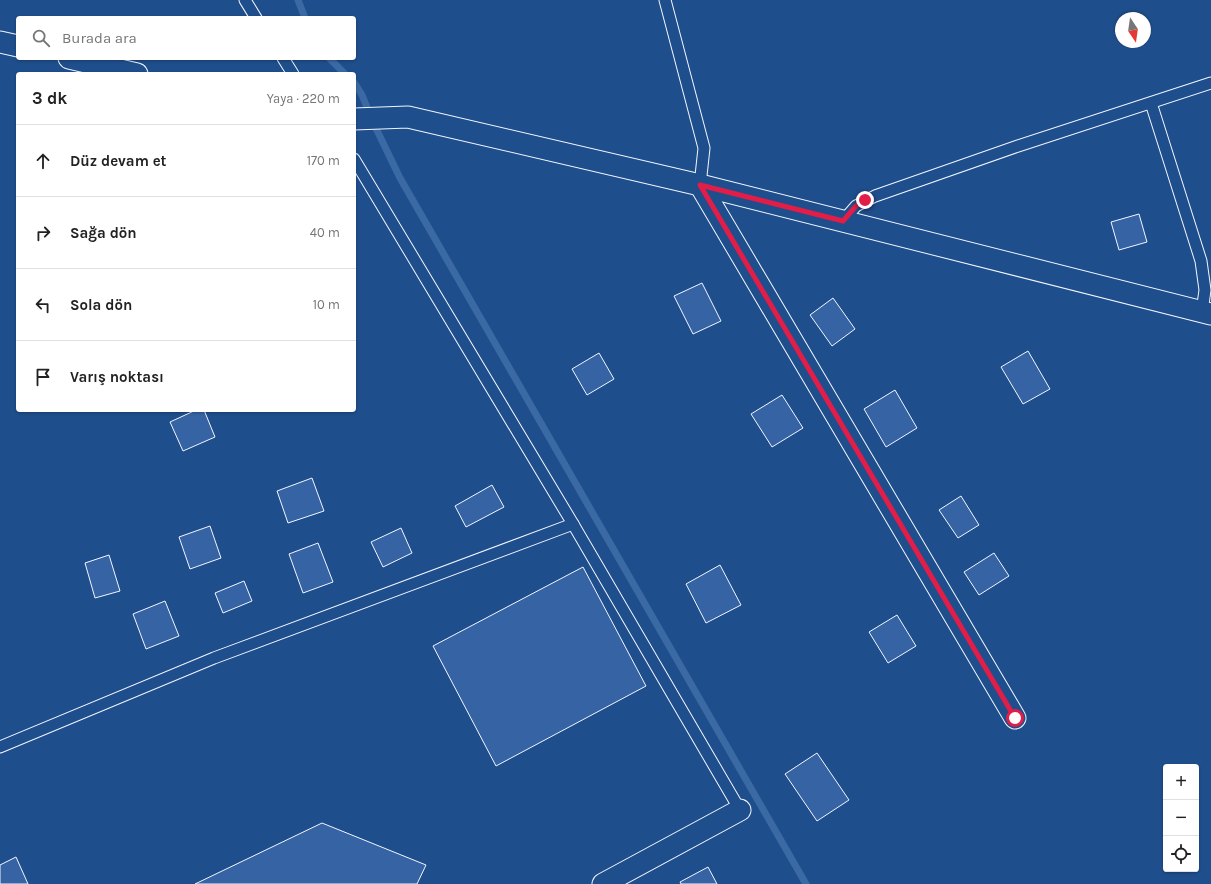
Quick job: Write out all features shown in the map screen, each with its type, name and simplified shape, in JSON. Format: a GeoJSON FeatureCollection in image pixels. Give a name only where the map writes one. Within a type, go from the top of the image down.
{"type":"FeatureCollection","features":[{"type":"Feature","properties":{"kind":"street"},"geometry":{"type":"LineString","coordinates":[[0,42],[16,46]]}},
{"type":"Feature","properties":{"kind":"street"},"geometry":{"type":"LineString","coordinates":[[78,60],[128,72]]}},
{"type":"Feature","properties":{"kind":"street"},"geometry":{"type":"LineString","coordinates":[[356,119],[408,117],[700,185],[1206,313]]}},
{"type":"Feature","properties":{"kind":"street"},"geometry":{"type":"LineString","coordinates":[[700,185],[1015,718]]}},
{"type":"Feature","properties":{"kind":"street"},"geometry":{"type":"LineString","coordinates":[[603,884],[740,810]]}},
{"type":"Feature","properties":{"kind":"lane"},"geometry":{"type":"LineString","coordinates":[[245,0],[255,16]]}},
{"type":"Feature","properties":{"kind":"lane"},"geometry":{"type":"LineString","coordinates":[[665,0],[704,148],[700,185]]}},
{"type":"Feature","properties":{"kind":"lane"},"geometry":{"type":"LineString","coordinates":[[284,60],[292,72]]}},
{"type":"Feature","properties":{"kind":"lane"},"geometry":{"type":"LineString","coordinates":[[843,221],[856,206],[875,196],[1018,146],[1211,83]]}},
{"type":"Feature","properties":{"kind":"lane"},"geometry":{"type":"LineString","coordinates":[[1151,103],[1201,262],[1205,290],[1206,313]]}},
{"type":"Feature","properties":{"kind":"lane"},"geometry":{"type":"LineString","coordinates":[[356,162],[573,524],[740,810]]}},
{"type":"Feature","properties":{"kind":"lane"},"geometry":{"type":"LineString","coordinates":[[0,747],[214,658],[573,524]]}},
{"type":"Feature","properties":{"kind":"building"},"geometry":{"type":"Polygon","coordinates":[[[1139,214],[1147,242],[1119,250],[1111,222],[1139,214]]]}},
{"type":"Feature","properties":{"kind":"building"},"geometry":{"type":"Polygon","coordinates":[[[702,283],[721,321],[693,334],[674,296],[702,283]]]}},
{"type":"Feature","properties":{"kind":"building"},"geometry":{"type":"Polygon","coordinates":[[[833,298],[855,329],[832,346],[810,315],[833,298]]]}},
{"type":"Feature","properties":{"kind":"building"},"geometry":{"type":"Polygon","coordinates":[[[1028,351],[1050,389],[1023,404],[1001,367],[1028,351]]]}},
{"type":"Feature","properties":{"kind":"building"},"geometry":{"type":"Polygon","coordinates":[[[599,353],[614,379],[587,395],[572,369],[599,353]]]}},
{"type":"Feature","properties":{"kind":"building"},"geometry":{"type":"Polygon","coordinates":[[[895,390],[917,428],[886,447],[864,409],[895,390]]]}},
{"type":"Feature","properties":{"kind":"building"},"geometry":{"type":"Polygon","coordinates":[[[782,395],[803,428],[772,447],[751,414],[782,395]]]}},
{"type":"Feature","properties":{"kind":"building"},"geometry":{"type":"Polygon","coordinates":[[[192,412],[205,412],[215,437],[183,451],[170,422],[192,412]]]}},
{"type":"Feature","properties":{"kind":"building"},"geometry":{"type":"Polygon","coordinates":[[[312,478],[324,511],[288,523],[277,491],[312,478]]]}},
{"type":"Feature","properties":{"kind":"building"},"geometry":{"type":"Polygon","coordinates":[[[492,485],[504,507],[466,527],[455,506],[492,485]]]}},
{"type":"Feature","properties":{"kind":"building"},"geometry":{"type":"Polygon","coordinates":[[[961,496],[979,525],[958,538],[939,510],[961,496]]]}},
{"type":"Feature","properties":{"kind":"building"},"geometry":{"type":"Polygon","coordinates":[[[210,526],[221,558],[190,569],[179,537],[210,526]]]}},
{"type":"Feature","properties":{"kind":"building"},"geometry":{"type":"Polygon","coordinates":[[[401,528],[412,553],[383,567],[371,542],[401,528]]]}},
{"type":"Feature","properties":{"kind":"building"},"geometry":{"type":"Polygon","coordinates":[[[318,543],[333,582],[303,593],[289,554],[318,543]]]}},
{"type":"Feature","properties":{"kind":"building"},"geometry":{"type":"Polygon","coordinates":[[[994,553],[1009,576],[979,595],[964,572],[994,553]]]}},
{"type":"Feature","properties":{"kind":"building"},"geometry":{"type":"Polygon","coordinates":[[[109,555],[120,591],[95,598],[85,563],[109,555]]]}},
{"type":"Feature","properties":{"kind":"building"},"geometry":{"type":"Polygon","coordinates":[[[720,565],[741,605],[706,623],[686,584],[720,565]]]}},
{"type":"Feature","properties":{"kind":"building"},"geometry":{"type":"Polygon","coordinates":[[[583,567],[646,686],[496,766],[433,646],[583,567]]]}},
{"type":"Feature","properties":{"kind":"building"},"geometry":{"type":"Polygon","coordinates":[[[244,581],[252,601],[223,613],[215,593],[244,581]]]}},
{"type":"Feature","properties":{"kind":"building"},"geometry":{"type":"Polygon","coordinates":[[[165,601],[179,636],[146,649],[133,614],[165,601]]]}},
{"type":"Feature","properties":{"kind":"building"},"geometry":{"type":"Polygon","coordinates":[[[897,615],[916,646],[888,663],[869,632],[897,615]]]}},
{"type":"Feature","properties":{"kind":"building"},"geometry":{"type":"Polygon","coordinates":[[[817,753],[849,800],[817,821],[785,774],[817,753]]]}},
{"type":"Feature","properties":{"kind":"building"},"geometry":{"type":"Polygon","coordinates":[[[322,823],[426,865],[417,884],[195,884],[322,823]]]}},
{"type":"Feature","properties":{"kind":"building"},"geometry":{"type":"Polygon","coordinates":[[[16,857],[28,884],[0,884],[0,865],[16,857]]]}},
{"type":"Feature","properties":{"kind":"building"},"geometry":{"type":"Polygon","coordinates":[[[708,867],[717,884],[681,884],[680,882],[708,867]]]}},
{"type":"Feature","properties":{"kind":"waterway"},"geometry":{"type":"LineString","coordinates":[[298,0],[304,16]]}},
{"type":"Feature","properties":{"kind":"waterway"},"geometry":{"type":"LineString","coordinates":[[331,60],[343,72]]}},
{"type":"Feature","properties":{"kind":"waterway"},"geometry":{"type":"LineString","coordinates":[[356,85],[362,95],[373,122],[400,178],[806,884]]}},
{"type":"Feature","properties":{"kind":"route"},"geometry":{"type":"LineString","coordinates":[[865,200],[856,206],[843,221],[700,185],[1015,718]]}}]}
